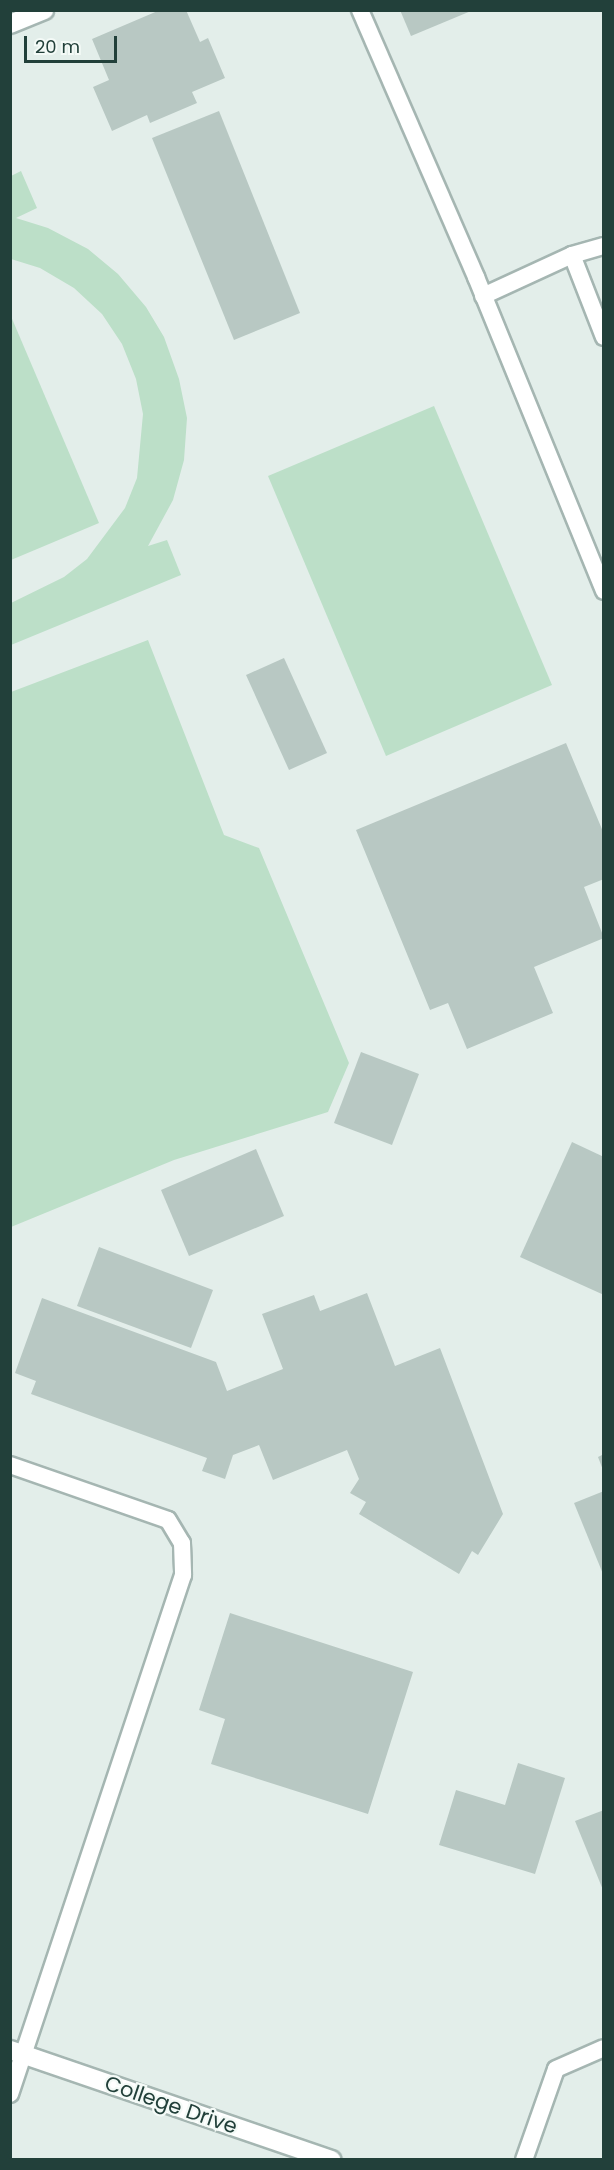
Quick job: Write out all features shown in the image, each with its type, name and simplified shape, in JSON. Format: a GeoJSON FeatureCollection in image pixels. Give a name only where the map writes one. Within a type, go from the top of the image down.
{"type":"FeatureCollection","features":[{"type":"Feature","properties":{"kind":"street"},"geometry":{"type":"LineString","coordinates":[[10,24],[44,10]]}},
{"type":"Feature","properties":{"kind":"street","name":"College Drive"},"geometry":{"type":"LineString","coordinates":[[18,2053],[332,2160]]}},
{"type":"Feature","properties":{"kind":"lane"},"geometry":{"type":"LineString","coordinates":[[360,10],[483,296],[603,587]]}},
{"type":"Feature","properties":{"kind":"lane"},"geometry":{"type":"LineString","coordinates":[[483,296],[572,255],[603,246]]}},
{"type":"Feature","properties":{"kind":"lane"},"geometry":{"type":"LineString","coordinates":[[572,255],[603,337]]}},
{"type":"Feature","properties":{"kind":"lane"},"geometry":{"type":"LineString","coordinates":[[10,1465],[168,1520],[182,1543],[183,1575],[18,2053],[10,2094]]}},
{"type":"Feature","properties":{"kind":"lane"},"geometry":{"type":"LineString","coordinates":[[524,2160],[556,2069],[603,2048]]}},
{"type":"Feature","properties":{"kind":"green space"},"geometry":{"type":"Polygon","coordinates":[[[21,171],[37,208],[16,218],[48,228],[88,249],[118,274],[146,307],[164,337],[179,379],[187,418],[184,460],[173,500],[148,546],[167,540],[181,575],[11,645],[11,603],[64,577],[87,559],[125,508],[137,478],[143,414],[136,379],[122,344],[102,314],[74,288],[40,268],[11,259],[11,176],[21,171]]]}},
{"type":"Feature","properties":{"kind":"green space"},"geometry":{"type":"Polygon","coordinates":[[[10,314],[99,523],[11,560],[10,560],[10,314]]]}},
{"type":"Feature","properties":{"kind":"green space"},"geometry":{"type":"Polygon","coordinates":[[[434,406],[552,685],[386,756],[268,476],[434,406]]]}},
{"type":"Feature","properties":{"kind":"green space"},"geometry":{"type":"Polygon","coordinates":[[[148,640],[224,835],[259,848],[349,1063],[328,1112],[174,1160],[11,1227],[11,692],[148,640]]]}},
{"type":"Feature","properties":{"kind":"building"},"geometry":{"type":"Polygon","coordinates":[[[160,10],[186,10],[200,42],[208,38],[225,78],[192,92],[197,103],[150,123],[147,115],[112,131],[93,87],[109,80],[92,39],[160,10]]]}},
{"type":"Feature","properties":{"kind":"building"},"geometry":{"type":"Polygon","coordinates":[[[400,10],[471,10],[471,11],[411,36],[400,10]]]}},
{"type":"Feature","properties":{"kind":"building"},"geometry":{"type":"Polygon","coordinates":[[[219,111],[300,313],[234,340],[152,138],[219,111]]]}},
{"type":"Feature","properties":{"kind":"building"},"geometry":{"type":"Polygon","coordinates":[[[284,658],[327,753],[289,770],[246,675],[284,658]]]}},
{"type":"Feature","properties":{"kind":"building"},"geometry":{"type":"Polygon","coordinates":[[[566,743],[604,834],[604,879],[584,887],[604,938],[534,967],[553,1013],[467,1049],[448,1003],[430,1010],[356,830],[566,743]]]}},
{"type":"Feature","properties":{"kind":"building"},"geometry":{"type":"Polygon","coordinates":[[[361,1052],[419,1074],[392,1145],[334,1123],[361,1052]]]}},
{"type":"Feature","properties":{"kind":"building"},"geometry":{"type":"Polygon","coordinates":[[[572,1142],[604,1157],[604,1295],[520,1257],[572,1142]]]}},
{"type":"Feature","properties":{"kind":"building"},"geometry":{"type":"Polygon","coordinates":[[[256,1149],[284,1216],[189,1256],[161,1190],[256,1149]]]}},
{"type":"Feature","properties":{"kind":"building"},"geometry":{"type":"Polygon","coordinates":[[[99,1247],[213,1290],[191,1348],[77,1306],[99,1247]]]}},
{"type":"Feature","properties":{"kind":"building"},"geometry":{"type":"Polygon","coordinates":[[[367,1293],[395,1366],[440,1348],[503,1514],[478,1555],[472,1551],[459,1574],[359,1514],[366,1502],[350,1493],[359,1479],[347,1450],[273,1480],[259,1445],[233,1455],[225,1479],[202,1471],[207,1458],[31,1394],[36,1381],[15,1373],[42,1298],[216,1362],[227,1391],[283,1369],[262,1314],[314,1295],[320,1311],[367,1293]]]}},
{"type":"Feature","properties":{"kind":"building"},"geometry":{"type":"Polygon","coordinates":[[[604,1454],[604,1470],[603,1470],[598,1457],[604,1454]]]}},
{"type":"Feature","properties":{"kind":"building"},"geometry":{"type":"Polygon","coordinates":[[[604,1491],[604,1574],[603,1574],[574,1503],[604,1491]]]}},
{"type":"Feature","properties":{"kind":"building"},"geometry":{"type":"Polygon","coordinates":[[[230,1613],[413,1672],[368,1814],[211,1764],[225,1719],[199,1710],[230,1613]]]}},
{"type":"Feature","properties":{"kind":"building"},"geometry":{"type":"Polygon","coordinates":[[[518,1763],[565,1778],[535,1874],[439,1845],[456,1790],[505,1805],[518,1763]]]}},
{"type":"Feature","properties":{"kind":"building"},"geometry":{"type":"Polygon","coordinates":[[[604,1810],[604,1890],[603,1890],[575,1821],[604,1810]]]}}]}
